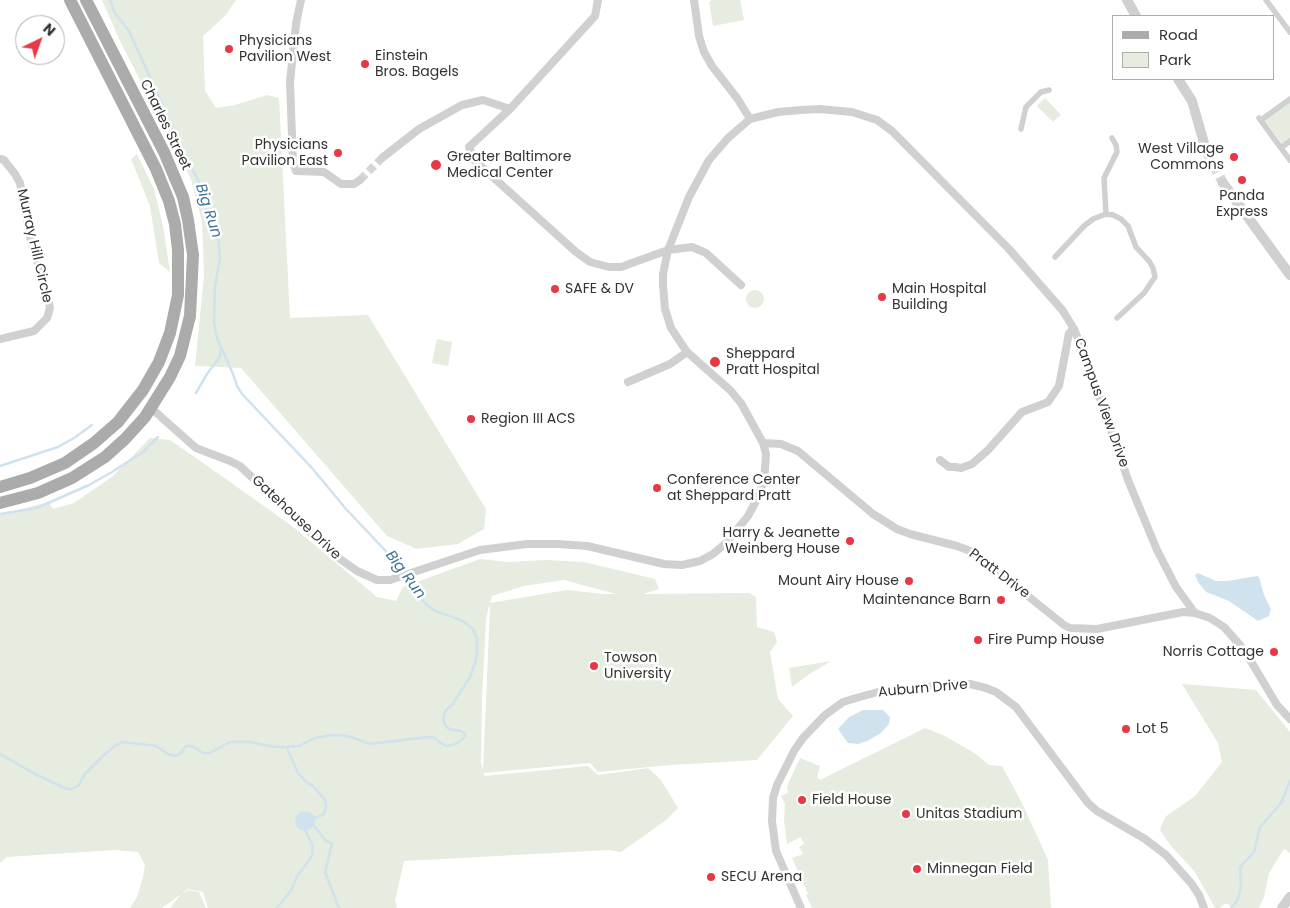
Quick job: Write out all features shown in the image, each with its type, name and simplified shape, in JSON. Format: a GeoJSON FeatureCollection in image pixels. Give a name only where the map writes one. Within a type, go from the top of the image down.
{"type":"FeatureCollection","features":[{"type":"Feature","properties":{"kind":"main road","name":"Charles Street"},"geometry":{"type":"LineString","coordinates":[[0,487],[30,478],[78,455],[103,436],[131,407],[150,379],[163,353],[174,317],[178,295],[178,250],[175,224],[169,201],[156,169],[70,0]]}},
{"type":"Feature","properties":{"kind":"main road","name":"Charles Street"},"geometry":{"type":"LineString","coordinates":[[0,503],[52,488],[105,457],[125,439],[164,389],[178,362],[190,316],[193,255],[188,220],[182,197],[164,152],[86,0]]}},
{"type":"Feature","properties":{"kind":"main road"},"geometry":{"type":"LineString","coordinates":[[103,436],[113,437],[145,409],[151,408],[151,395],[175,344],[177,332],[174,317]]}},
{"type":"Feature","properties":{"kind":"street"},"geometry":{"type":"LineString","coordinates":[[301,0],[296,24],[290,82],[293,163],[296,171],[324,172],[341,184],[354,184],[360,180]]}},
{"type":"Feature","properties":{"kind":"street"},"geometry":{"type":"LineString","coordinates":[[598,0],[595,16],[510,108],[469,147],[474,160],[576,252],[590,262],[609,267],[621,267],[668,250],[692,247],[706,253],[741,286]]}},
{"type":"Feature","properties":{"kind":"street"},"geometry":{"type":"LineString","coordinates":[[694,0],[699,36],[704,52],[712,66],[737,98],[750,120]]}},
{"type":"Feature","properties":{"kind":"street"},"geometry":{"type":"LineString","coordinates":[[1127,0],[1135,15]]}},
{"type":"Feature","properties":{"kind":"street"},"geometry":{"type":"LineString","coordinates":[[1266,0],[1290,32]]}},
{"type":"Feature","properties":{"kind":"street"},"geometry":{"type":"LineString","coordinates":[[1179,80],[1192,101],[1206,150]]}},
{"type":"Feature","properties":{"kind":"street"},"geometry":{"type":"LineString","coordinates":[[1021,129],[1026,107],[1041,92],[1049,90]]}},
{"type":"Feature","properties":{"kind":"street"},"geometry":{"type":"LineString","coordinates":[[1290,99],[1260,119],[1290,160]]}},
{"type":"Feature","properties":{"kind":"street"},"geometry":{"type":"LineString","coordinates":[[382,158],[419,129],[462,105],[482,100],[510,108]]}},
{"type":"Feature","properties":{"kind":"street","name":"Campus View Drive"},"geometry":{"type":"LineString","coordinates":[[750,120],[785,112],[820,109],[861,114],[885,125],[1008,248],[1056,303],[1074,329],[1136,500],[1156,550],[1171,579],[1196,613],[1216,622],[1230,634],[1247,654],[1277,705],[1290,719]]}},
{"type":"Feature","properties":{"kind":"street","name":"Gatehouse Drive"},"geometry":{"type":"LineString","coordinates":[[151,408],[196,448],[230,460],[245,470],[316,539],[349,566],[377,580],[386,581],[397,578],[480,550],[527,544],[587,546],[664,564],[682,565],[700,561],[713,554],[726,543],[742,524],[752,508],[760,492],[766,454],[763,443],[747,412],[736,397],[687,352],[674,334],[665,309],[663,274],[668,250],[682,213],[709,160],[722,144],[750,120]]}},
{"type":"Feature","properties":{"kind":"street"},"geometry":{"type":"LineString","coordinates":[[1106,214],[1104,178],[1117,152],[1112,138]]}},
{"type":"Feature","properties":{"kind":"street"},"geometry":{"type":"LineString","coordinates":[[1281,148],[1290,141]]}},
{"type":"Feature","properties":{"kind":"street","name":"Murray Hill Circle"},"geometry":{"type":"LineString","coordinates":[[0,159],[4,160],[20,183],[31,242],[50,308],[47,318],[34,331],[0,339]]}},
{"type":"Feature","properties":{"kind":"street"},"geometry":{"type":"LineString","coordinates":[[1222,184],[1290,275]]}},
{"type":"Feature","properties":{"kind":"street"},"geometry":{"type":"LineString","coordinates":[[1055,257],[1093,219],[1106,214],[1121,219],[1128,226],[1136,247],[1149,260],[1155,277],[1144,293],[1117,318]]}},
{"type":"Feature","properties":{"kind":"street"},"geometry":{"type":"LineString","coordinates":[[940,460],[950,466],[960,468],[972,464],[988,450],[1022,412],[1048,402],[1059,386],[1069,333],[1074,329]]}},
{"type":"Feature","properties":{"kind":"street"},"geometry":{"type":"LineString","coordinates":[[628,382],[665,366],[687,352]]}},
{"type":"Feature","properties":{"kind":"street","name":"Pratt Drive"},"geometry":{"type":"LineString","coordinates":[[763,443],[781,444],[798,451],[873,514],[897,529],[973,552],[1070,628],[1097,629],[1184,612],[1196,613]]}},
{"type":"Feature","properties":{"kind":"street","name":"Auburn Drive"},"geometry":{"type":"LineString","coordinates":[[801,908],[776,851],[772,821],[773,798],[777,785],[798,745],[825,715],[849,700],[878,692],[957,684],[970,684],[986,688],[996,692],[1016,707],[1088,803],[1145,839],[1166,855],[1191,883],[1199,895],[1204,908]]}},
{"type":"Feature","properties":{"kind":"street"},"geometry":{"type":"LineString","coordinates":[[1282,908],[1290,897]]}},
{"type":"Feature","properties":{"kind":"green space"},"geometry":{"type":"Polygon","coordinates":[[[102,0],[236,0],[225,16],[203,36],[205,91],[216,108],[235,105],[267,95],[279,98],[290,318],[368,315],[486,509],[484,529],[458,544],[417,549],[387,536],[241,368],[195,366],[204,276],[202,221],[191,179],[120,41],[102,0]]]}},
{"type":"Feature","properties":{"kind":"green space"},"geometry":{"type":"Polygon","coordinates":[[[712,0],[740,0],[744,20],[713,26],[709,2],[712,0]]]}},
{"type":"Feature","properties":{"kind":"green space"},"geometry":{"type":"Polygon","coordinates":[[[1045,98],[1061,115],[1053,122],[1037,106],[1045,98]]]}},
{"type":"Feature","properties":{"kind":"green space"},"geometry":{"type":"Polygon","coordinates":[[[1290,100],[1290,139],[1283,145],[1264,120],[1290,100]]]}},
{"type":"Feature","properties":{"kind":"green space"},"geometry":{"type":"Polygon","coordinates":[[[137,154],[154,189],[163,226],[170,272],[159,263],[150,206],[131,159],[137,154]]]}},
{"type":"Feature","properties":{"kind":"green space"},"geometry":{"type":"Polygon","coordinates":[[[751,290],[759,290],[764,295],[762,306],[751,308],[746,303],[746,295],[751,290]]]}},
{"type":"Feature","properties":{"kind":"green space"},"geometry":{"type":"Polygon","coordinates":[[[437,339],[452,342],[448,366],[432,363],[437,339]]]}},
{"type":"Feature","properties":{"kind":"green space"},"geometry":{"type":"Polygon","coordinates":[[[150,438],[170,440],[292,526],[377,597],[396,601],[403,587],[480,559],[508,562],[547,560],[584,562],[655,579],[659,589],[643,594],[749,593],[756,597],[757,627],[774,632],[777,642],[770,652],[778,699],[793,716],[757,760],[670,765],[598,772],[590,763],[483,773],[485,776],[588,766],[598,775],[648,768],[661,780],[678,808],[665,821],[621,852],[609,850],[404,861],[395,901],[397,908],[208,908],[203,892],[188,889],[162,908],[130,908],[137,897],[145,865],[138,852],[114,850],[7,857],[0,863],[0,515],[48,502],[53,509],[74,503],[113,476],[150,438]],[[564,580],[524,586],[492,596],[490,603],[567,590],[616,594],[564,580]],[[490,607],[486,619],[482,700],[481,763],[483,770],[490,607]]]}},
{"type":"Feature","properties":{"kind":"green space"},"geometry":{"type":"Polygon","coordinates":[[[831,661],[808,675],[792,687],[789,668],[831,661]]]}},
{"type":"Feature","properties":{"kind":"green space"},"geometry":{"type":"Polygon","coordinates":[[[1182,684],[1256,690],[1290,732],[1290,853],[1284,849],[1269,873],[1264,897],[1259,908],[1232,908],[1228,904],[1224,904],[1220,908],[1215,908],[1195,872],[1171,846],[1160,830],[1165,817],[1195,796],[1222,762],[1218,743],[1182,684]]]}},
{"type":"Feature","properties":{"kind":"green space","name":"Unitas Stadium"},"geometry":{"type":"Polygon","coordinates":[[[925,728],[945,736],[976,754],[989,765],[1002,766],[1022,803],[1048,860],[1051,908],[812,908],[792,858],[803,854],[799,847],[804,844],[801,837],[787,844],[784,821],[785,804],[781,796],[789,792],[787,790],[788,784],[800,758],[820,766],[817,777],[820,780],[925,728]]]}},
{"type":"Feature","properties":{"kind":"green space"},"geometry":{"type":"Polygon","coordinates":[[[189,890],[199,892],[206,908],[170,908],[181,894],[189,890]]]}},
{"type":"Feature","properties":{"kind":"water"},"geometry":{"type":"Polygon","coordinates":[[[1198,573],[1216,581],[1259,577],[1264,595],[1271,609],[1269,616],[1258,621],[1229,601],[1206,592],[1195,575],[1198,573]]]}},
{"type":"Feature","properties":{"kind":"water"},"geometry":{"type":"Polygon","coordinates":[[[863,710],[883,710],[890,717],[889,724],[881,733],[867,741],[858,744],[848,743],[838,729],[849,717],[863,710]]]}},
{"type":"Feature","properties":{"kind":"water"},"geometry":{"type":"Polygon","coordinates":[[[301,811],[309,811],[315,817],[315,825],[309,831],[301,831],[295,825],[295,817],[301,811]]]}},
{"type":"Feature","properties":{"kind":"waterway","name":"Big Run"},"geometry":{"type":"LineString","coordinates":[[0,754],[35,774],[67,789],[72,789],[78,786],[85,774],[102,757],[116,745],[124,742],[156,746],[174,756],[180,754],[186,746],[192,746],[203,753],[210,753],[230,742],[250,742],[274,747],[287,747],[299,746],[315,738],[332,735],[348,736],[370,744],[433,737],[447,746],[456,744],[465,737],[465,734],[461,731],[449,729],[445,725],[443,718],[446,710],[452,705],[470,677],[475,663],[477,639],[473,629],[463,621],[433,610],[424,602],[416,593],[398,564],[346,509],[312,468],[242,394],[237,386],[217,338],[214,322],[215,286],[220,259],[218,234],[203,202],[203,192],[197,178],[175,136],[129,31],[115,13],[110,0]]}},
{"type":"Feature","properties":{"kind":"waterway"},"geometry":{"type":"LineString","coordinates":[[196,393],[219,358],[221,350]]}},
{"type":"Feature","properties":{"kind":"waterway"},"geometry":{"type":"LineString","coordinates":[[0,466],[58,447],[92,425]]}},
{"type":"Feature","properties":{"kind":"waterway"},"geometry":{"type":"LineString","coordinates":[[0,514],[37,508],[89,485],[143,452],[158,437]]}},
{"type":"Feature","properties":{"kind":"waterway"},"geometry":{"type":"LineString","coordinates":[[287,748],[298,773],[325,800],[324,814],[315,818]]}},
{"type":"Feature","properties":{"kind":"waterway"},"geometry":{"type":"LineString","coordinates":[[1231,908],[1237,901],[1241,888],[1240,867],[1254,852],[1260,827],[1281,803],[1290,781]]}},
{"type":"Feature","properties":{"kind":"waterway"},"geometry":{"type":"LineString","coordinates":[[314,826],[325,840],[332,844],[325,872],[339,908]]}},
{"type":"Feature","properties":{"kind":"waterway"},"geometry":{"type":"LineString","coordinates":[[277,908],[292,889],[296,878],[312,856],[313,846],[306,832]]}},
{"type":"Feature","properties":{"kind":"tunnel"},"geometry":{"type":"LineString","coordinates":[[1206,150],[1223,183]]}},
{"type":"Feature","properties":{"kind":"tunnel"},"geometry":{"type":"LineString","coordinates":[[360,180],[382,158]]}},
{"type":"Feature","properties":{"kind":"place","name":"Physicians Pavilion West"},"geometry":{"type":"Point","coordinates":[229,49]}},
{"type":"Feature","properties":{"kind":"place","name":"Einstein Bros. Bagels"},"geometry":{"type":"Point","coordinates":[365,64]}},
{"type":"Feature","properties":{"kind":"place","name":"Physicians Pavilion East"},"geometry":{"type":"Point","coordinates":[338,153]}},
{"type":"Feature","properties":{"kind":"place","name":"West Village Commons"},"geometry":{"type":"Point","coordinates":[1234,157]}},
{"type":"Feature","properties":{"kind":"place","name":"Greater Baltimore Medical Center"},"geometry":{"type":"Point","coordinates":[436,165]}},
{"type":"Feature","properties":{"kind":"place","name":"Panda Express"},"geometry":{"type":"Point","coordinates":[1242,180]}},
{"type":"Feature","properties":{"kind":"place","name":"SAFE & DV"},"geometry":{"type":"Point","coordinates":[555,289]}},
{"type":"Feature","properties":{"kind":"place","name":"Main Hospital Building"},"geometry":{"type":"Point","coordinates":[882,297]}},
{"type":"Feature","properties":{"kind":"place","name":"Sheppard Pratt Hospital"},"geometry":{"type":"Point","coordinates":[715,362]}},
{"type":"Feature","properties":{"kind":"place","name":"Region III ACS"},"geometry":{"type":"Point","coordinates":[471,419]}},
{"type":"Feature","properties":{"kind":"place","name":"Conference Center at Sheppard Pratt"},"geometry":{"type":"Point","coordinates":[657,488]}},
{"type":"Feature","properties":{"kind":"place","name":"Harry & Jeanette Weinberg House"},"geometry":{"type":"Point","coordinates":[850,541]}},
{"type":"Feature","properties":{"kind":"place","name":"Mount Airy House"},"geometry":{"type":"Point","coordinates":[909,581]}},
{"type":"Feature","properties":{"kind":"place","name":"Maintenance Barn"},"geometry":{"type":"Point","coordinates":[1001,600]}},
{"type":"Feature","properties":{"kind":"place","name":"Fire Pump House"},"geometry":{"type":"Point","coordinates":[978,640]}},
{"type":"Feature","properties":{"kind":"place","name":"Norris Cottage"},"geometry":{"type":"Point","coordinates":[1274,652]}},
{"type":"Feature","properties":{"kind":"place","name":"Towson University"},"geometry":{"type":"Point","coordinates":[594,666]}},
{"type":"Feature","properties":{"kind":"place","name":"Lot 5"},"geometry":{"type":"Point","coordinates":[1126,729]}},
{"type":"Feature","properties":{"kind":"place","name":"Field House"},"geometry":{"type":"Point","coordinates":[802,800]}},
{"type":"Feature","properties":{"kind":"place","name":"Unitas Stadium"},"geometry":{"type":"Point","coordinates":[906,814]}},
{"type":"Feature","properties":{"kind":"place","name":"Minnegan Field"},"geometry":{"type":"Point","coordinates":[917,869]}},
{"type":"Feature","properties":{"kind":"place","name":"SECU Arena"},"geometry":{"type":"Point","coordinates":[711,877]}}]}
